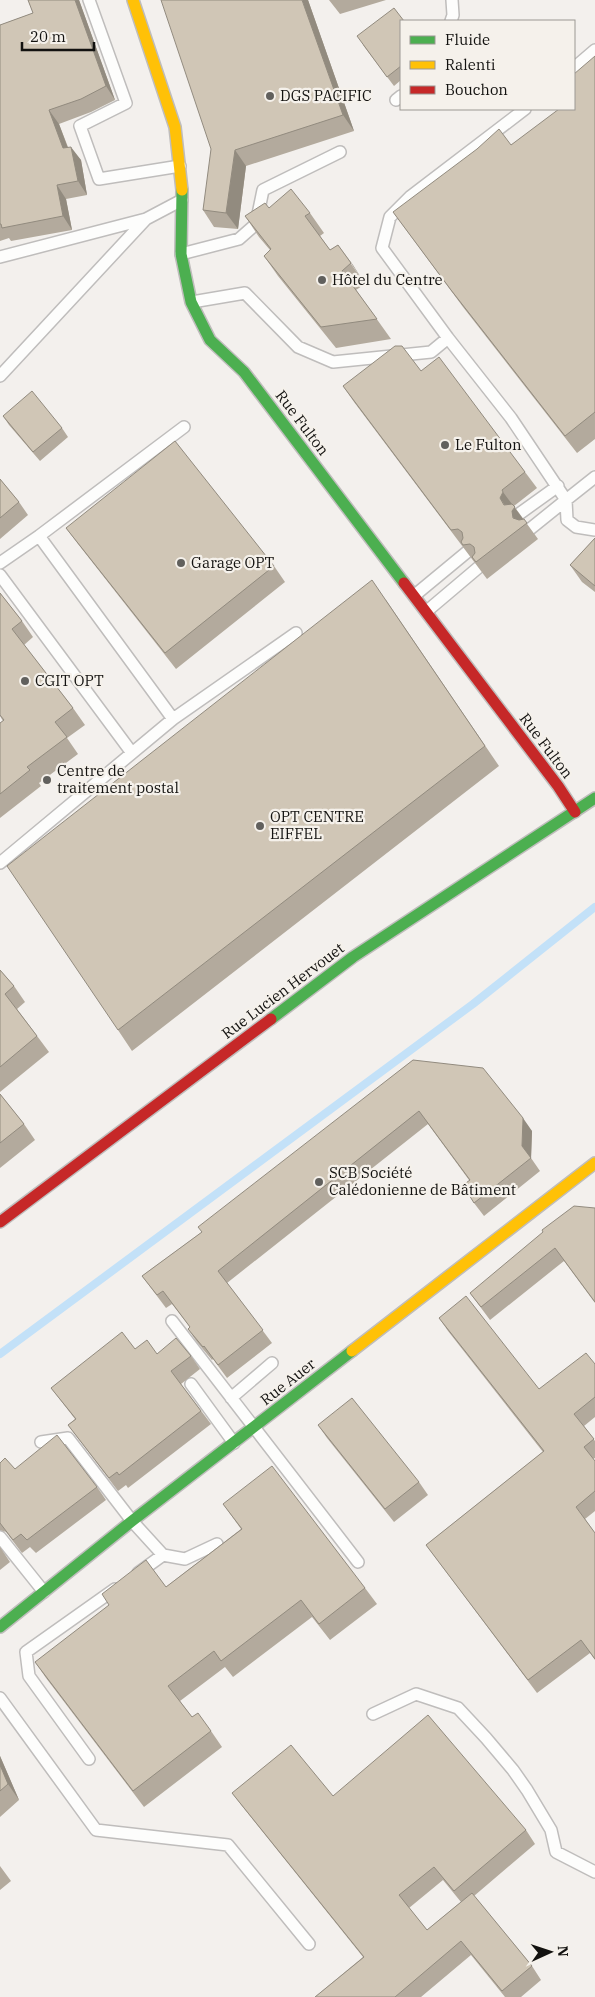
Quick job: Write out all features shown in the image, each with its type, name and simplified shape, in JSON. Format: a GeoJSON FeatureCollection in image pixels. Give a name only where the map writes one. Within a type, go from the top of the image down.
{"type":"FeatureCollection","features":[{"type":"Feature","properties":{"kind":"street","name":"Rue Fulton"},"geometry":{"type":"LineString","coordinates":[[134,0],[175,127],[183,200],[181,254],[190,302],[210,340],[244,372],[427,611],[558,786],[575,812]]}},
{"type":"Feature","properties":{"kind":"street","name":"Rue Lucien Hervouet"},"geometry":{"type":"LineString","coordinates":[[0,1222],[353,957],[595,798]]}},
{"type":"Feature","properties":{"kind":"street","name":"Rue Auer"},"geometry":{"type":"LineString","coordinates":[[0,1627],[132,1522],[595,1163]]}},
{"type":"Feature","properties":{"kind":"lane"},"geometry":{"type":"LineString","coordinates":[[89,0],[126,103],[80,126],[98,179],[180,166]]}},
{"type":"Feature","properties":{"kind":"lane"},"geometry":{"type":"LineString","coordinates":[[451,20],[452,0]]}},
{"type":"Feature","properties":{"kind":"lane"},"geometry":{"type":"LineString","coordinates":[[575,67],[595,50]]}},
{"type":"Feature","properties":{"kind":"lane"},"geometry":{"type":"LineString","coordinates":[[524,110],[411,196],[390,217],[382,248],[448,338],[512,418],[566,500],[568,520],[576,528],[595,530]]}},
{"type":"Feature","properties":{"kind":"lane"},"geometry":{"type":"LineString","coordinates":[[181,254],[239,239],[256,224],[263,190],[340,152]]}},
{"type":"Feature","properties":{"kind":"lane"},"geometry":{"type":"LineString","coordinates":[[0,257],[146,219],[183,200]]}},
{"type":"Feature","properties":{"kind":"lane"},"geometry":{"type":"LineString","coordinates":[[0,376],[146,219]]}},
{"type":"Feature","properties":{"kind":"lane"},"geometry":{"type":"LineString","coordinates":[[190,302],[245,293],[298,347],[333,362],[431,352],[448,338]]}},
{"type":"Feature","properties":{"kind":"lane"},"geometry":{"type":"LineString","coordinates":[[0,563],[184,427]]}},
{"type":"Feature","properties":{"kind":"lane"},"geometry":{"type":"LineString","coordinates":[[530,529],[595,477]]}},
{"type":"Feature","properties":{"kind":"lane"},"geometry":{"type":"LineString","coordinates":[[519,514],[558,486]]}},
{"type":"Feature","properties":{"kind":"lane"},"geometry":{"type":"LineString","coordinates":[[39,536],[173,719]]}},
{"type":"Feature","properties":{"kind":"lane"},"geometry":{"type":"LineString","coordinates":[[414,595],[467,552]]}},
{"type":"Feature","properties":{"kind":"lane"},"geometry":{"type":"LineString","coordinates":[[427,611],[479,567]]}},
{"type":"Feature","properties":{"kind":"lane"},"geometry":{"type":"LineString","coordinates":[[0,575],[132,753]]}},
{"type":"Feature","properties":{"kind":"lane"},"geometry":{"type":"LineString","coordinates":[[0,863],[173,719],[296,633]]}},
{"type":"Feature","properties":{"kind":"lane"},"geometry":{"type":"LineString","coordinates":[[172,1321],[358,1562]]}},
{"type":"Feature","properties":{"kind":"lane"},"geometry":{"type":"LineString","coordinates":[[231,1398],[272,1363]]}},
{"type":"Feature","properties":{"kind":"lane"},"geometry":{"type":"LineString","coordinates":[[191,1384],[234,1443]]}},
{"type":"Feature","properties":{"kind":"lane"},"geometry":{"type":"LineString","coordinates":[[41,1442],[68,1438],[132,1522],[163,1555],[185,1559],[218,1544]]}},
{"type":"Feature","properties":{"kind":"lane"},"geometry":{"type":"LineString","coordinates":[[0,1537],[44,1592]]}},
{"type":"Feature","properties":{"kind":"lane"},"geometry":{"type":"LineString","coordinates":[[89,1759],[30,1676],[26,1652],[163,1555]]}},
{"type":"Feature","properties":{"kind":"lane"},"geometry":{"type":"LineString","coordinates":[[373,1714],[416,1694],[458,1708],[513,1770],[551,1830],[556,1852],[595,1872]]}},
{"type":"Feature","properties":{"kind":"lane"},"geometry":{"type":"LineString","coordinates":[[0,1698],[96,1830],[228,1845],[308,1944]]}},
{"type":"Feature","properties":{"kind":"building"},"geometry":{"type":"Polygon","coordinates":[[[28,0],[75,0],[106,86],[81,99],[49,110],[63,148],[71,147],[78,181],[57,185],[63,216],[2,228],[0,224],[0,25],[33,13],[28,0]]]}},
{"type":"Feature","properties":{"kind":"building","name":"DGS PACIFIC"},"geometry":{"type":"Polygon","coordinates":[[[161,0],[302,0],[343,115],[235,150],[226,213],[203,210],[211,149],[161,0]]]}},
{"type":"Feature","properties":{"kind":"building"},"geometry":{"type":"Polygon","coordinates":[[[394,8],[403,20],[400,20],[400,67],[387,77],[357,36],[394,8]]]}},
{"type":"Feature","properties":{"kind":"building"},"geometry":{"type":"Polygon","coordinates":[[[595,56],[595,412],[565,436],[451,290],[393,212],[477,149],[499,129],[511,145],[558,110],[575,110],[575,73],[595,56]]]}},
{"type":"Feature","properties":{"kind":"building","name":"Hôtel du Centre"},"geometry":{"type":"Polygon","coordinates":[[[291,189],[310,213],[305,216],[330,250],[338,245],[351,263],[342,271],[377,319],[321,327],[264,256],[271,249],[245,216],[265,203],[269,208],[291,189]]]}},
{"type":"Feature","properties":{"kind":"building","name":"Le Fulton"},"geometry":{"type":"Polygon","coordinates":[[[395,346],[402,346],[421,371],[439,357],[525,472],[502,490],[500,498],[504,505],[512,504],[515,507],[512,511],[513,518],[524,519],[527,523],[476,562],[472,557],[475,553],[474,547],[470,544],[463,545],[461,542],[463,538],[462,532],[458,529],[451,530],[343,386],[395,346]]]}},
{"type":"Feature","properties":{"kind":"building"},"geometry":{"type":"Polygon","coordinates":[[[32,391],[62,428],[33,452],[3,416],[32,391]]]}},
{"type":"Feature","properties":{"kind":"building","name":"Garage OPT"},"geometry":{"type":"Polygon","coordinates":[[[175,441],[274,566],[165,653],[66,528],[175,441]]]}},
{"type":"Feature","properties":{"kind":"building"},"geometry":{"type":"Polygon","coordinates":[[[0,479],[19,502],[0,518],[0,479]]]}},
{"type":"Feature","properties":{"kind":"building"},"geometry":{"type":"Polygon","coordinates":[[[595,538],[595,586],[570,565],[595,538]]]}},
{"type":"Feature","properties":{"kind":"building","name":"OPT CENTRE EIFFEL"},"geometry":{"type":"Polygon","coordinates":[[[372,580],[485,746],[118,1030],[7,866],[372,580]]]}},
{"type":"Feature","properties":{"kind":"building","name":"CGIT OPT"},"geometry":{"type":"Polygon","coordinates":[[[0,593],[22,621],[12,629],[73,708],[55,722],[67,737],[27,767],[30,770],[0,794],[0,723],[4,720],[0,715],[0,593]]]}},
{"type":"Feature","properties":{"kind":"building"},"geometry":{"type":"Polygon","coordinates":[[[0,970],[14,986],[5,994],[37,1036],[0,1067],[0,970]]]}},
{"type":"Feature","properties":{"kind":"building"},"geometry":{"type":"Polygon","coordinates":[[[413,1060],[483,1068],[523,1118],[522,1146],[531,1158],[474,1203],[463,1185],[470,1180],[419,1111],[218,1271],[263,1330],[218,1365],[188,1329],[190,1327],[163,1291],[157,1295],[142,1276],[202,1232],[198,1227],[413,1060]]]}},
{"type":"Feature","properties":{"kind":"building"},"geometry":{"type":"Polygon","coordinates":[[[0,1094],[24,1124],[0,1143],[0,1094]]]}},
{"type":"Feature","properties":{"kind":"building"},"geometry":{"type":"Polygon","coordinates":[[[574,1206],[595,1208],[595,1302],[555,1248],[481,1307],[470,1293],[543,1232],[542,1230],[574,1206]]]}},
{"type":"Feature","properties":{"kind":"building"},"geometry":{"type":"Polygon","coordinates":[[[466,1296],[539,1389],[586,1353],[595,1364],[595,1397],[574,1414],[594,1439],[584,1447],[595,1461],[595,1491],[576,1507],[595,1533],[595,1659],[581,1640],[528,1680],[426,1545],[544,1451],[439,1318],[466,1296]]]}},
{"type":"Feature","properties":{"kind":"building"},"geometry":{"type":"Polygon","coordinates":[[[122,1332],[135,1349],[147,1340],[157,1354],[176,1338],[191,1356],[171,1371],[201,1411],[119,1475],[117,1472],[109,1478],[68,1425],[76,1419],[51,1388],[122,1332]]]}},
{"type":"Feature","properties":{"kind":"building"},"geometry":{"type":"Polygon","coordinates":[[[352,1398],[419,1482],[385,1509],[318,1425],[352,1398]]]}},
{"type":"Feature","properties":{"kind":"building"},"geometry":{"type":"Polygon","coordinates":[[[57,1435],[97,1487],[27,1540],[21,1534],[13,1540],[0,1523],[0,1463],[5,1458],[15,1469],[57,1435]]]}},
{"type":"Feature","properties":{"kind":"building"},"geometry":{"type":"Polygon","coordinates":[[[272,1466],[365,1588],[319,1624],[301,1600],[221,1661],[214,1651],[168,1686],[192,1717],[198,1713],[211,1731],[133,1791],[35,1662],[109,1605],[102,1594],[146,1560],[166,1587],[242,1529],[223,1504],[272,1466]]]}},
{"type":"Feature","properties":{"kind":"building"},"geometry":{"type":"Polygon","coordinates":[[[428,1715],[526,1830],[454,1891],[434,1867],[399,1895],[427,1930],[472,1893],[532,1966],[502,1991],[461,1941],[395,1997],[315,1997],[364,1957],[232,1793],[291,1745],[333,1796],[428,1715]]]}},
{"type":"Feature","properties":{"kind":"building"},"geometry":{"type":"Polygon","coordinates":[[[0,1765],[8,1784],[0,1791],[0,1765]]]}},
{"type":"Feature","properties":{"kind":"waterway"},"geometry":{"type":"LineString","coordinates":[[0,1354],[473,1004],[595,907]]}},
{"type":"Feature","properties":{"kind":"traffic: fast"},"geometry":{"type":"LineString","coordinates":[[182,190],[181,254],[191,302],[210,340],[244,372],[404,583]]}},
{"type":"Feature","properties":{"kind":"traffic: fast"},"geometry":{"type":"LineString","coordinates":[[271,1019],[353,957],[595,798]]}},
{"type":"Feature","properties":{"kind":"traffic: fast"},"geometry":{"type":"LineString","coordinates":[[0,1627],[132,1521],[352,1351]]}},
{"type":"Feature","properties":{"kind":"traffic: slow"},"geometry":{"type":"LineString","coordinates":[[133,0],[175,127],[182,190]]}},
{"type":"Feature","properties":{"kind":"traffic: slow"},"geometry":{"type":"LineString","coordinates":[[352,1351],[595,1163]]}},
{"type":"Feature","properties":{"kind":"traffic: jam"},"geometry":{"type":"LineString","coordinates":[[404,583],[558,786],[575,812]]}},
{"type":"Feature","properties":{"kind":"traffic: jam"},"geometry":{"type":"LineString","coordinates":[[0,1222],[271,1019]]}},
{"type":"Feature","properties":{"kind":"place","name":"DGS PACIFIC"},"geometry":{"type":"Point","coordinates":[270,96]}},
{"type":"Feature","properties":{"kind":"place","name":"Hôtel du Centre"},"geometry":{"type":"Point","coordinates":[322,280]}},
{"type":"Feature","properties":{"kind":"place","name":"Le Fulton"},"geometry":{"type":"Point","coordinates":[445,445]}},
{"type":"Feature","properties":{"kind":"place","name":"Garage OPT"},"geometry":{"type":"Point","coordinates":[181,563]}},
{"type":"Feature","properties":{"kind":"place","name":"CGIT OPT"},"geometry":{"type":"Point","coordinates":[25,681]}},
{"type":"Feature","properties":{"kind":"place","name":"Centre de traitement postal"},"geometry":{"type":"Point","coordinates":[47,780]}},
{"type":"Feature","properties":{"kind":"place","name":"OPT CENTRE EIFFEL"},"geometry":{"type":"Point","coordinates":[260,826]}},
{"type":"Feature","properties":{"kind":"place","name":"SCB Société Calédonienne de Bâtiment"},"geometry":{"type":"Point","coordinates":[319,1182]}}]}
